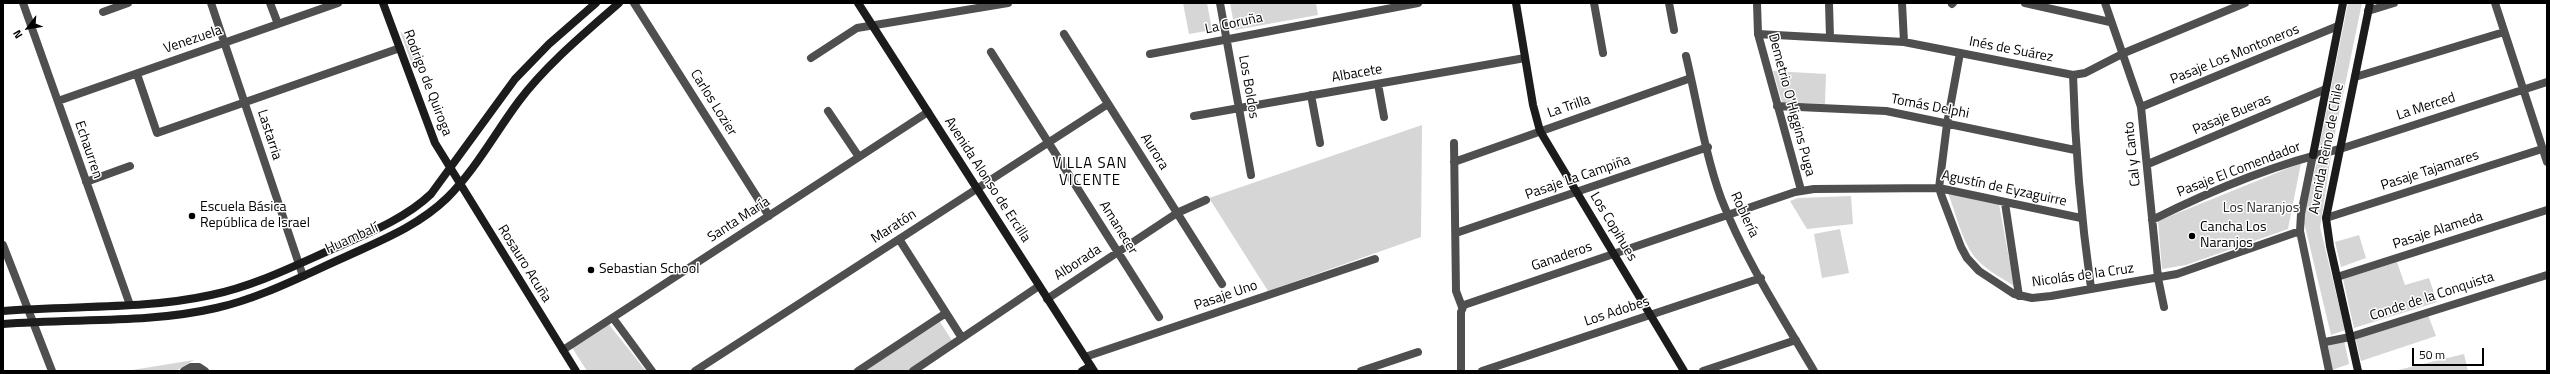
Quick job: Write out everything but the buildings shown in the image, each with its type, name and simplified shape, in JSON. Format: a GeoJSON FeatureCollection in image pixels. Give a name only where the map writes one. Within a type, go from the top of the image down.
{"type":"FeatureCollection","features":[{"type":"Feature","properties":{"kind":"main road","name":"Rodrigo de Quiroga"},"geometry":{"type":"LineString","coordinates":[[384,3],[435,143],[451,170]]}},
{"type":"Feature","properties":{"kind":"main road","name":"Huambalí"},"geometry":{"type":"LineString","coordinates":[[3,311],[130,305],[178,301],[227,291],[298,264],[383,226],[412,209],[432,194],[451,170],[515,79],[549,44],[596,3]]}},
{"type":"Feature","properties":{"kind":"main road","name":"Huambalí"},"geometry":{"type":"LineString","coordinates":[[3,324],[142,317],[200,312],[236,303],[303,276],[412,225],[432,211],[460,184],[520,99],[576,42],[619,3]]}},
{"type":"Feature","properties":{"kind":"main road","name":"Avenida Alonso de Ercilla"},"geometry":{"type":"LineString","coordinates":[[858,3],[1092,368]]}},
{"type":"Feature","properties":{"kind":"main road","name":"Los Copihues"},"geometry":{"type":"LineString","coordinates":[[1516,3],[1531,91],[1540,131],[1684,371]]}},
{"type":"Feature","properties":{"kind":"main road","name":"Avenida Reino de Chile"},"geometry":{"type":"LineString","coordinates":[[2313,155],[2343,3]]}},
{"type":"Feature","properties":{"kind":"main road","name":"Avenida Reino de Chile"},"geometry":{"type":"LineString","coordinates":[[2358,371],[2337,277],[2326,218],[2369,7]]}},
{"type":"Feature","properties":{"kind":"main road","name":"Rosauro Acuña"},"geometry":{"type":"LineString","coordinates":[[451,170],[576,371]]}},
{"type":"Feature","properties":{"kind":"main road"},"geometry":{"type":"LineString","coordinates":[[1082,371],[1092,368]]}},
{"type":"Feature","properties":{"kind":"street","name":"Echaurren"},"geometry":{"type":"LineString","coordinates":[[23,3],[130,305]]}},
{"type":"Feature","properties":{"kind":"street"},"geometry":{"type":"LineString","coordinates":[[103,12],[128,3]]}},
{"type":"Feature","properties":{"kind":"street","name":"Lastarria"},"geometry":{"type":"LineString","coordinates":[[211,3],[303,276]]}},
{"type":"Feature","properties":{"kind":"street"},"geometry":{"type":"LineString","coordinates":[[270,3],[278,24]]}},
{"type":"Feature","properties":{"kind":"street","name":"Venezuela"},"geometry":{"type":"LineString","coordinates":[[58,101],[278,24],[326,5],[338,3]]}},
{"type":"Feature","properties":{"kind":"street","name":"Carlos Lozier"},"geometry":{"type":"LineString","coordinates":[[634,3],[769,216]]}},
{"type":"Feature","properties":{"kind":"street"},"geometry":{"type":"LineString","coordinates":[[812,58],[856,28],[874,27],[1008,3]]}},
{"type":"Feature","properties":{"kind":"street","name":"Los Boldos"},"geometry":{"type":"LineString","coordinates":[[1220,3],[1251,175]]}},
{"type":"Feature","properties":{"kind":"street","name":"La Coruña"},"geometry":{"type":"LineString","coordinates":[[1150,54],[1418,3]]}},
{"type":"Feature","properties":{"kind":"street"},"geometry":{"type":"LineString","coordinates":[[1594,3],[1603,53]]}},
{"type":"Feature","properties":{"kind":"street"},"geometry":{"type":"LineString","coordinates":[[1669,3],[1674,30]]}},
{"type":"Feature","properties":{"kind":"street","name":"Demetrio O'Higgins Puga"},"geometry":{"type":"LineString","coordinates":[[1757,3],[1758,34],[1776,106],[1801,190]]}},
{"type":"Feature","properties":{"kind":"street"},"geometry":{"type":"LineString","coordinates":[[1829,3],[1830,38]]}},
{"type":"Feature","properties":{"kind":"street"},"geometry":{"type":"LineString","coordinates":[[1902,3],[1904,42]]}},
{"type":"Feature","properties":{"kind":"street"},"geometry":{"type":"LineString","coordinates":[[2025,3],[2049,6],[2110,22]]}},
{"type":"Feature","properties":{"kind":"street","name":"Cal y Canto"},"geometry":{"type":"LineString","coordinates":[[2105,3],[2110,22],[2124,53],[2141,108],[2148,164],[2158,278],[2164,307]]}},
{"type":"Feature","properties":{"kind":"street","name":"Inés de Suárez"},"geometry":{"type":"LineString","coordinates":[[1758,34],[1904,42],[2073,75],[2090,71],[2124,53],[2245,3]]}},
{"type":"Feature","properties":{"kind":"street"},"geometry":{"type":"LineString","coordinates":[[2369,7],[2394,3]]}},
{"type":"Feature","properties":{"kind":"street"},"geometry":{"type":"LineString","coordinates":[[2495,3],[2522,90],[2547,162]]}},
{"type":"Feature","properties":{"kind":"street","name":"Pasaje Los Montoneros"},"geometry":{"type":"LineString","coordinates":[[2141,108],[2338,26]]}},
{"type":"Feature","properties":{"kind":"street"},"geometry":{"type":"LineString","coordinates":[[2355,77],[2504,32]]}},
{"type":"Feature","properties":{"kind":"street","name":"Aurora"},"geometry":{"type":"LineString","coordinates":[[1064,34],[1222,284]]}},
{"type":"Feature","properties":{"kind":"street"},"geometry":{"type":"LineString","coordinates":[[136,74],[157,133],[400,48]]}},
{"type":"Feature","properties":{"kind":"street","name":"Amanecer"},"geometry":{"type":"LineString","coordinates":[[991,52],[1159,317]]}},
{"type":"Feature","properties":{"kind":"street","name":"Nicolás de la Cruz"},"geometry":{"type":"LineString","coordinates":[[1960,53],[1947,124],[1939,188],[1967,258],[1993,281],[2020,296],[2051,296],[2091,288],[2158,278],[2196,269],[2300,231]]}},
{"type":"Feature","properties":{"kind":"street","name":"Roblería"},"geometry":{"type":"LineString","coordinates":[[1686,56],[1716,183],[1728,214],[1761,278],[1814,371]]}},
{"type":"Feature","properties":{"kind":"street","name":"Albacete"},"geometry":{"type":"LineString","coordinates":[[1194,116],[1525,58]]}},
{"type":"Feature","properties":{"kind":"street"},"geometry":{"type":"LineString","coordinates":[[2073,75],[2081,218],[2091,288]]}},
{"type":"Feature","properties":{"kind":"street","name":"La Trilla"},"geometry":{"type":"LineString","coordinates":[[1454,162],[1692,78]]}},
{"type":"Feature","properties":{"kind":"street","name":"La Merced"},"geometry":{"type":"LineString","coordinates":[[2313,155],[2340,149],[2547,82]]}},
{"type":"Feature","properties":{"kind":"street"},"geometry":{"type":"LineString","coordinates":[[1378,84],[1384,117]]}},
{"type":"Feature","properties":{"kind":"street","name":"Pasaje Bueras"},"geometry":{"type":"LineString","coordinates":[[2148,164],[2326,89]]}},
{"type":"Feature","properties":{"kind":"street"},"geometry":{"type":"LineString","coordinates":[[1311,95],[1320,142]]}},
{"type":"Feature","properties":{"kind":"street","name":"Maratón"},"geometry":{"type":"LineString","coordinates":[[694,371],[1108,104]]}},
{"type":"Feature","properties":{"kind":"street","name":"Tomás Delphi"},"geometry":{"type":"LineString","coordinates":[[1776,106],[1886,112],[2076,150]]}},
{"type":"Feature","properties":{"kind":"street"},"geometry":{"type":"LineString","coordinates":[[828,111],[859,157]]}},
{"type":"Feature","properties":{"kind":"street","name":"Santa María"},"geometry":{"type":"LineString","coordinates":[[563,350],[928,112]]}},
{"type":"Feature","properties":{"kind":"street"},"geometry":{"type":"LineString","coordinates":[[1454,143],[1456,291],[1462,307],[1461,371]]}},
{"type":"Feature","properties":{"kind":"street","name":"Pasaje La Campiña"},"geometry":{"type":"LineString","coordinates":[[1456,233],[1708,147]]}},
{"type":"Feature","properties":{"kind":"street","name":"Pasaje Tajamares"},"geometry":{"type":"LineString","coordinates":[[2326,218],[2542,149]]}},
{"type":"Feature","properties":{"kind":"street","name":"Pasaje El Comendador"},"geometry":{"type":"LineString","coordinates":[[2152,220],[2204,194],[2313,155]]}},
{"type":"Feature","properties":{"kind":"street","name":"Avenida Reino de Chile"},"geometry":{"type":"LineString","coordinates":[[2313,155],[2301,214],[2300,231],[2329,371]]}},
{"type":"Feature","properties":{"kind":"street"},"geometry":{"type":"LineString","coordinates":[[86,182],[130,166]]}},
{"type":"Feature","properties":{"kind":"street","name":"Agustín de Eyzaguirre"},"geometry":{"type":"LineString","coordinates":[[1801,190],[1939,188],[2081,218]]}},
{"type":"Feature","properties":{"kind":"street","name":"Ganaderos"},"geometry":{"type":"LineString","coordinates":[[1462,307],[1613,253],[1801,190]]}},
{"type":"Feature","properties":{"kind":"street","name":"Alborada"},"geometry":{"type":"LineString","coordinates":[[1047,299],[1178,213],[1206,200]]}},
{"type":"Feature","properties":{"kind":"street"},"geometry":{"type":"LineString","coordinates":[[2005,203],[2020,296]]}},
{"type":"Feature","properties":{"kind":"street","name":"Pasaje Alameda"},"geometry":{"type":"LineString","coordinates":[[2337,277],[2547,210]]}},
{"type":"Feature","properties":{"kind":"street"},"geometry":{"type":"LineString","coordinates":[[899,239],[962,338]]}},
{"type":"Feature","properties":{"kind":"street"},"geometry":{"type":"LineString","coordinates":[[3,245],[31,322],[52,371]]}},
{"type":"Feature","properties":{"kind":"street","name":"Pasaje Uno"},"geometry":{"type":"LineString","coordinates":[[1085,358],[1376,259]]}},
{"type":"Feature","properties":{"kind":"street","name":"Conde de la Conquista"},"geometry":{"type":"LineString","coordinates":[[2324,342],[2350,337],[2547,275]]}},
{"type":"Feature","properties":{"kind":"street","name":"Los Adobes"},"geometry":{"type":"LineString","coordinates":[[1482,371],[1761,278]]}},
{"type":"Feature","properties":{"kind":"street"},"geometry":{"type":"LineString","coordinates":[[913,371],[1039,286]]}},
{"type":"Feature","properties":{"kind":"street"},"geometry":{"type":"LineString","coordinates":[[858,371],[946,313]]}},
{"type":"Feature","properties":{"kind":"street"},"geometry":{"type":"LineString","coordinates":[[613,318],[652,371]]}},
{"type":"Feature","properties":{"kind":"street"},"geometry":{"type":"LineString","coordinates":[[1703,371],[1796,340]]}},
{"type":"Feature","properties":{"kind":"street"},"geometry":{"type":"LineString","coordinates":[[1361,371],[1418,352]]}},
{"type":"Feature","properties":{"kind":"street"},"geometry":{"type":"LineString","coordinates":[[184,371],[191,367],[202,369]]}},
{"type":"Feature","properties":{"kind":"green space"},"geometry":{"type":"Polygon","coordinates":[[[1183,3],[1207,3],[1212,30],[1189,34],[1183,3]]]}},
{"type":"Feature","properties":{"kind":"green space"},"geometry":{"type":"Polygon","coordinates":[[[1230,3],[1316,3],[1318,15],[1235,30],[1230,3]]]}},
{"type":"Feature","properties":{"kind":"green space"},"geometry":{"type":"Polygon","coordinates":[[[2348,3],[2362,3],[2333,143],[2319,148],[2348,3]]]}},
{"type":"Feature","properties":{"kind":"green space"},"geometry":{"type":"Polygon","coordinates":[[[400,31],[420,54],[411,62],[400,31]]]}},
{"type":"Feature","properties":{"kind":"green space"},"geometry":{"type":"Polygon","coordinates":[[[1773,71],[1826,74],[1825,104],[1782,102],[1773,71]]]}},
{"type":"Feature","properties":{"kind":"green space"},"geometry":{"type":"Polygon","coordinates":[[[1422,125],[1421,237],[1268,291],[1209,198],[1422,125]]]}},
{"type":"Feature","properties":{"kind":"green space"},"geometry":{"type":"Polygon","coordinates":[[[2331,156],[2320,227],[2345,330],[2331,335],[2303,218],[2317,161],[2331,156]]]}},
{"type":"Feature","properties":{"kind":"green space","name":"Los Naranjos"},"geometry":{"type":"Polygon","coordinates":[[[2301,163],[2288,229],[2186,265],[2162,269],[2158,221],[2301,163]]]}},
{"type":"Feature","properties":{"kind":"green space"},"geometry":{"type":"Polygon","coordinates":[[[1948,193],[1999,204],[2014,286],[1987,269],[1978,261],[1969,249],[1962,234],[1948,193]]]}},
{"type":"Feature","properties":{"kind":"green space"},"geometry":{"type":"Polygon","coordinates":[[[1851,196],[1853,224],[1807,229],[1790,201],[1798,198],[1851,196]]]}},
{"type":"Feature","properties":{"kind":"green space"},"geometry":{"type":"Polygon","coordinates":[[[1840,229],[1849,273],[1822,278],[1814,234],[1840,229]]]}},
{"type":"Feature","properties":{"kind":"green space"},"geometry":{"type":"Polygon","coordinates":[[[2359,235],[2366,258],[2341,267],[2335,242],[2359,235]]]}},
{"type":"Feature","properties":{"kind":"green space"},"geometry":{"type":"Polygon","coordinates":[[[2397,262],[2405,285],[2429,278],[2437,302],[2354,328],[2343,279],[2397,262]]]}},
{"type":"Feature","properties":{"kind":"green space"},"geometry":{"type":"Polygon","coordinates":[[[2428,315],[2436,336],[2361,361],[2355,337],[2428,315]]]}},
{"type":"Feature","properties":{"kind":"green space"},"geometry":{"type":"Polygon","coordinates":[[[607,322],[646,371],[587,371],[571,346],[607,322]]]}},
{"type":"Feature","properties":{"kind":"green space"},"geometry":{"type":"Polygon","coordinates":[[[940,322],[953,342],[907,371],[864,371],[940,322]]]}},
{"type":"Feature","properties":{"kind":"green space"},"geometry":{"type":"Polygon","coordinates":[[[2344,340],[2349,364],[2332,370],[2328,345],[2344,340]]]}},
{"type":"Feature","properties":{"kind":"green space"},"geometry":{"type":"Polygon","coordinates":[[[2464,354],[2468,371],[2394,371],[2464,354]]]}},
{"type":"Feature","properties":{"kind":"green space"},"geometry":{"type":"Polygon","coordinates":[[[194,360],[176,371],[132,370],[194,360]]]}},
{"type":"Feature","properties":{"kind":"place","name":"Escuela Básica República de Israel"},"geometry":{"type":"Point","coordinates":[192,216]}},
{"type":"Feature","properties":{"kind":"place","name":"Cancha Los Naranjos"},"geometry":{"type":"Point","coordinates":[2192,236]}},
{"type":"Feature","properties":{"kind":"place","name":"Sebastian School"},"geometry":{"type":"Point","coordinates":[591,270]}},
{"type":"Feature","properties":{"kind":"district","name":"VILLA SAN VICENTE"},"geometry":{"type":"Point","coordinates":[1090,172]}}]}
